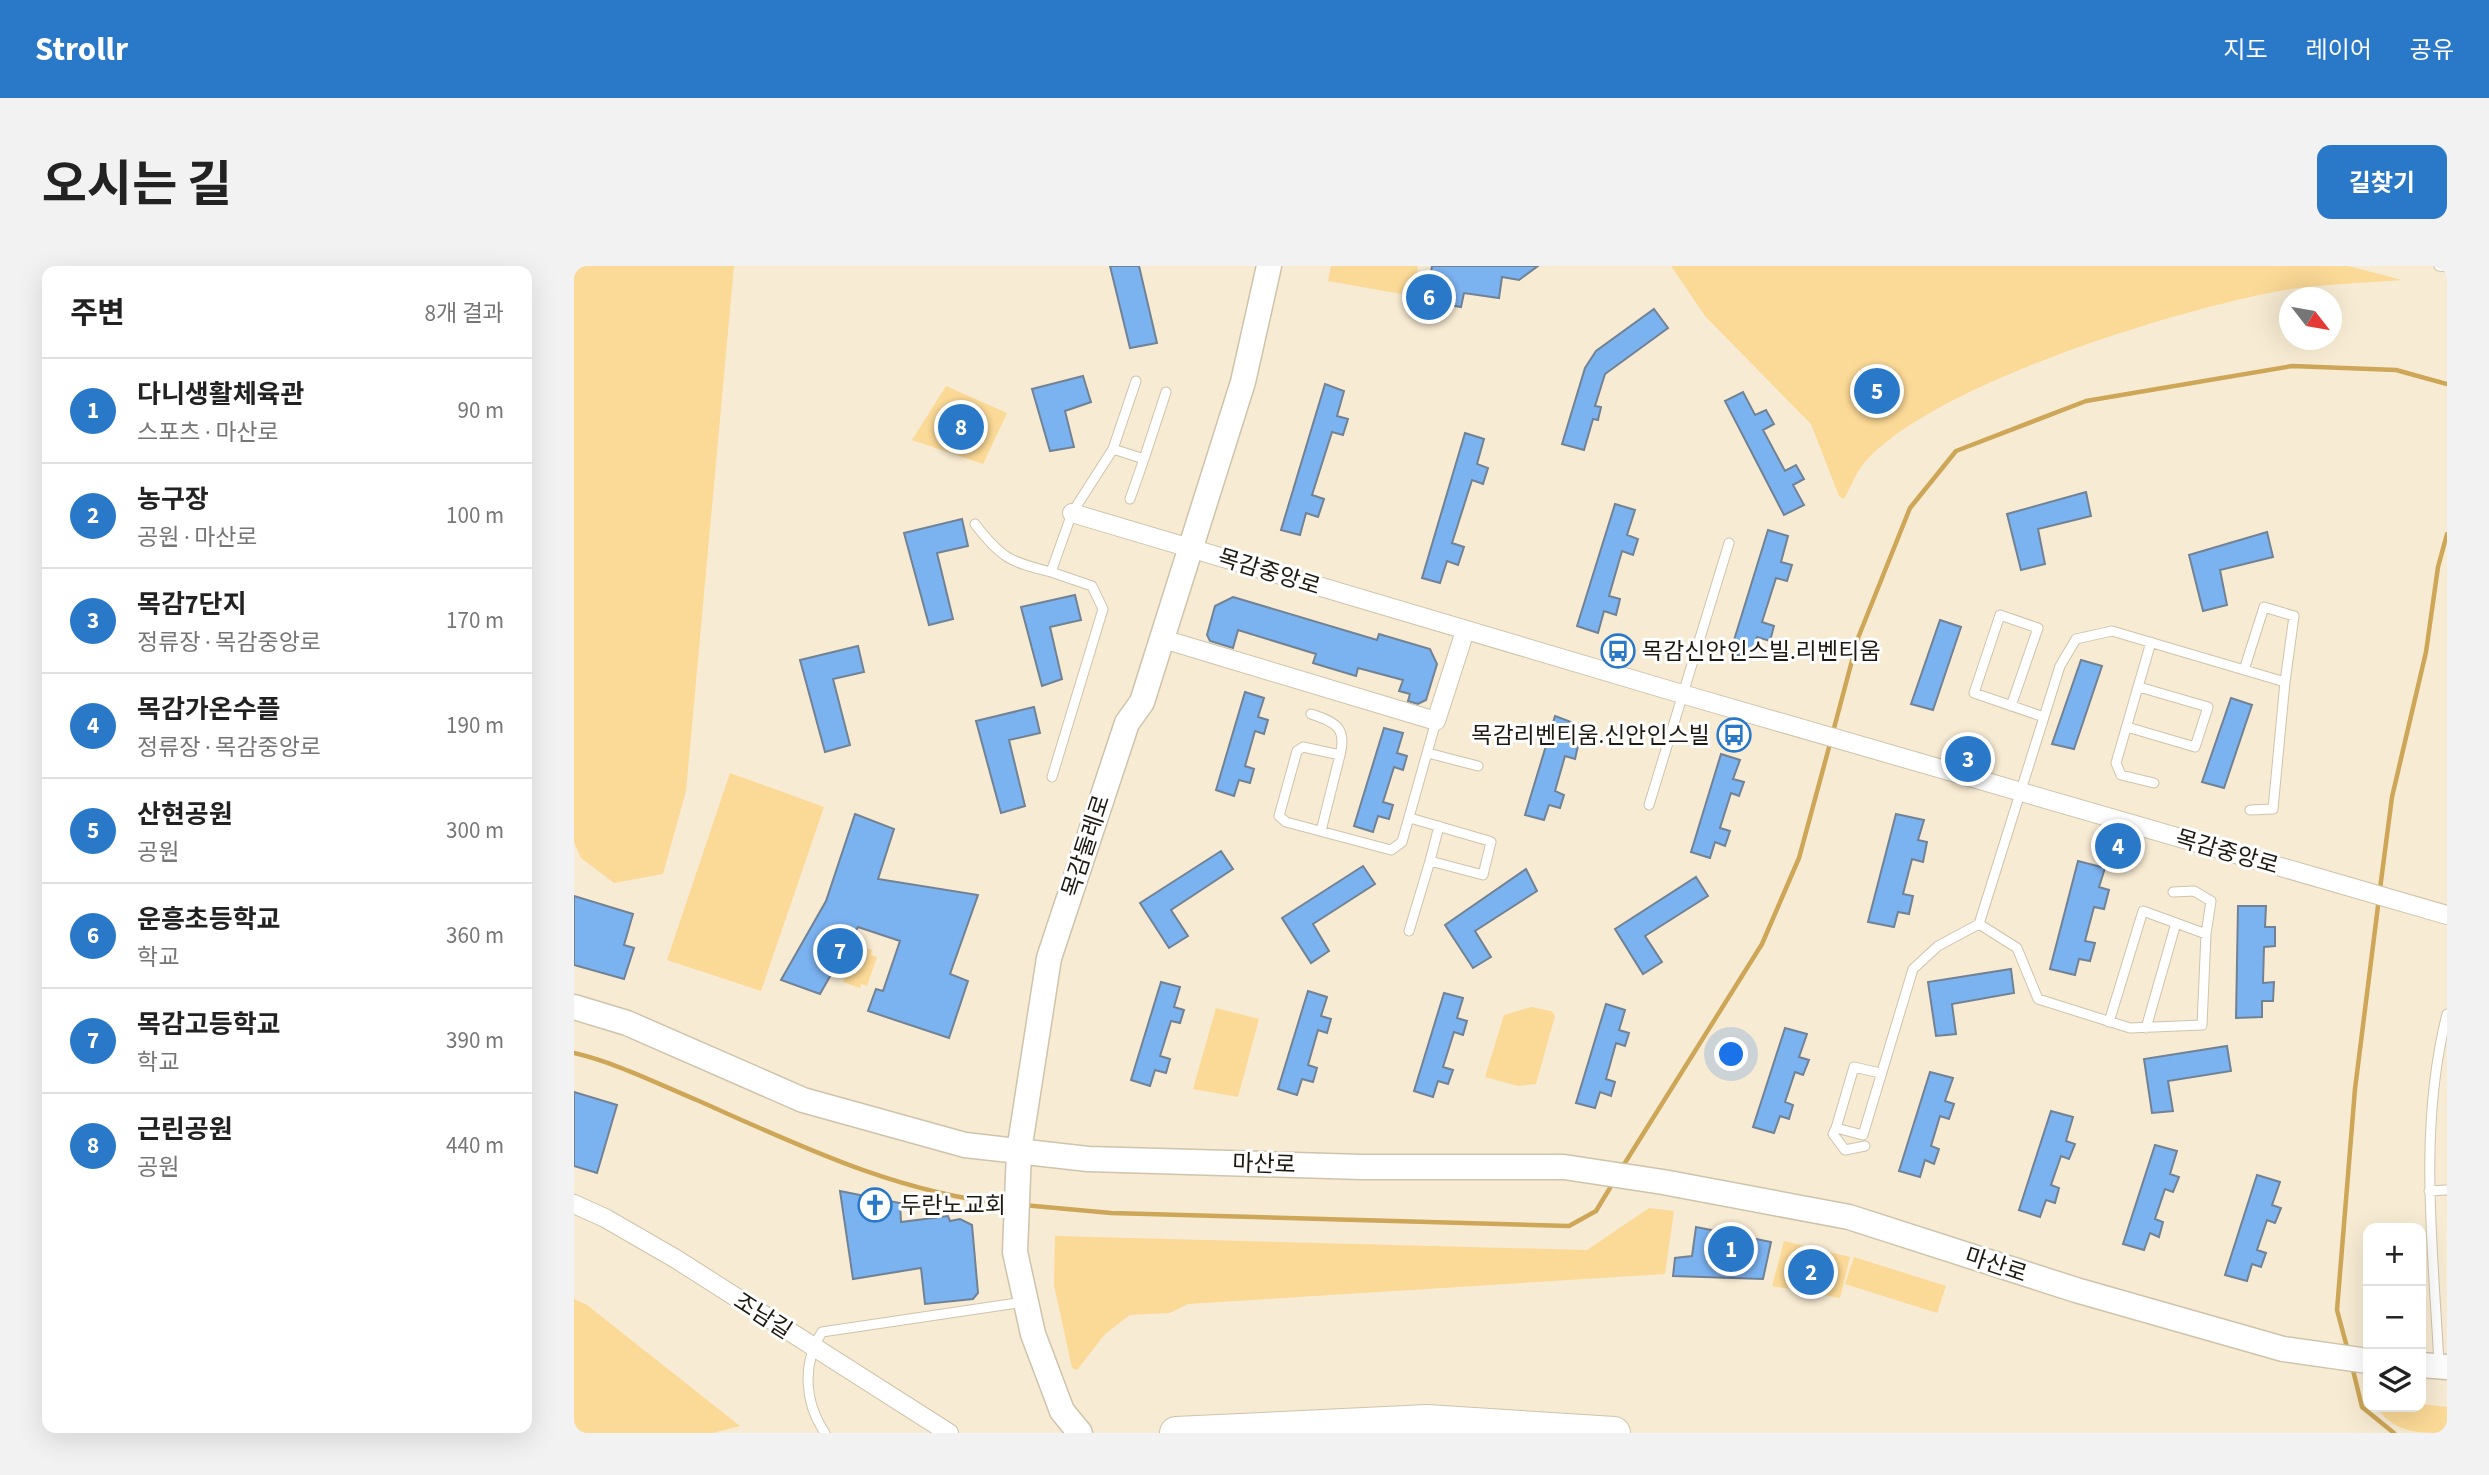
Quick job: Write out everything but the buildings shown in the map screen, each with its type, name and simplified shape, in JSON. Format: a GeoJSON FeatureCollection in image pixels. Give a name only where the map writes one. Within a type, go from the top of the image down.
{"type":"FeatureCollection","features":[{"type":"Feature","properties":{"kind":"highway"},"geometry":{"type":"LineString","coordinates":[[1176,1433],[1427,1421],[1614,1433]]}},
{"type":"Feature","properties":{"kind":"street","name":"목감둘레로"},"geometry":{"type":"LineString","coordinates":[[1080,1433],[1062,1410],[1032,1334],[1015,1252],[1019,1151],[1049,958],[1127,723],[1142,702],[1163,639],[1243,382],[1269,266]]}},
{"type":"Feature","properties":{"kind":"street","name":"목감중앙로"},"geometry":{"type":"LineString","coordinates":[[1072,513],[1465,631],[2447,915]]}},
{"type":"Feature","properties":{"kind":"street"},"geometry":{"type":"LineString","coordinates":[[1163,639],[1436,721],[1465,631]]}},
{"type":"Feature","properties":{"kind":"street","name":"마산로"},"geometry":{"type":"LineString","coordinates":[[574,1007],[627,1023],[803,1100],[965,1145],[1088,1159],[1362,1167],[1564,1167],[1663,1182],[1849,1217],[2076,1290],[2283,1349],[2363,1360]]}},
{"type":"Feature","properties":{"kind":"street","name":"조남길"},"geometry":{"type":"LineString","coordinates":[[574,1204],[605,1218],[676,1259],[948,1433]]}},
{"type":"Feature","properties":{"kind":"lane"},"geometry":{"type":"LineString","coordinates":[[2439,266],[2447,267]]}},
{"type":"Feature","properties":{"kind":"lane"},"geometry":{"type":"LineString","coordinates":[[1051,572],[1072,513],[1113,449],[1136,381]]}},
{"type":"Feature","properties":{"kind":"lane"},"geometry":{"type":"LineString","coordinates":[[1130,499],[1166,392]]}},
{"type":"Feature","properties":{"kind":"lane"},"geometry":{"type":"LineString","coordinates":[[1113,449],[1144,459]]}},
{"type":"Feature","properties":{"kind":"lane"},"geometry":{"type":"LineString","coordinates":[[975,524],[996,552],[1021,565],[1092,586],[1103,609],[1052,777]]}},
{"type":"Feature","properties":{"kind":"lane"},"geometry":{"type":"LineString","coordinates":[[1649,805],[1729,544]]}},
{"type":"Feature","properties":{"kind":"lane"},"geometry":{"type":"LineString","coordinates":[[2244,670],[2264,607],[2294,616],[2273,809],[2250,810]]}},
{"type":"Feature","properties":{"kind":"lane"},"geometry":{"type":"LineString","coordinates":[[2011,706],[2038,628],[2000,615],[1973,694],[2044,717]]}},
{"type":"Feature","properties":{"kind":"lane"},"geometry":{"type":"LineString","coordinates":[[1836,1128],[1863,1135],[1913,969],[1938,946],[1979,924],[2060,666],[2076,639],[2112,631],[2285,682]]}},
{"type":"Feature","properties":{"kind":"lane"},"geometry":{"type":"LineString","coordinates":[[2151,642],[2116,763],[2121,775],[2154,783]]}},
{"type":"Feature","properties":{"kind":"lane"},"geometry":{"type":"LineString","coordinates":[[2127,727],[2195,747],[2208,707],[2139,687]]}},
{"type":"Feature","properties":{"kind":"lane"},"geometry":{"type":"LineString","coordinates":[[1311,714],[1332,721],[1341,729],[1344,740],[1321,831]]}},
{"type":"Feature","properties":{"kind":"lane"},"geometry":{"type":"LineString","coordinates":[[1340,755],[1303,747],[1297,751],[1279,816],[1286,822],[1391,850],[1402,842],[1436,721]]}},
{"type":"Feature","properties":{"kind":"lane"},"geometry":{"type":"LineString","coordinates":[[1428,752],[1478,766]]}},
{"type":"Feature","properties":{"kind":"lane"},"geometry":{"type":"LineString","coordinates":[[1410,818],[1489,841],[1492,845],[1483,874],[1430,861]]}},
{"type":"Feature","properties":{"kind":"lane"},"geometry":{"type":"LineString","coordinates":[[1409,931],[1439,827]]}},
{"type":"Feature","properties":{"kind":"lane"},"geometry":{"type":"LineString","coordinates":[[1979,924],[2017,948],[2038,999],[2130,1028],[2202,1025],[2206,934],[2211,901],[2194,891],[2173,892]]}},
{"type":"Feature","properties":{"kind":"lane"},"geometry":{"type":"LineString","coordinates":[[2109,1022],[2143,911],[2206,934]]}},
{"type":"Feature","properties":{"kind":"lane"},"geometry":{"type":"LineString","coordinates":[[2146,1028],[2176,923]]}},
{"type":"Feature","properties":{"kind":"lane"},"geometry":{"type":"LineString","coordinates":[[2436,1366],[2430,1191],[2433,1088],[2447,1014]]}},
{"type":"Feature","properties":{"kind":"lane"},"geometry":{"type":"LineString","coordinates":[[1866,1146],[1845,1150],[1833,1133],[1854,1067],[1880,1073]]}},
{"type":"Feature","properties":{"kind":"lane"},"geometry":{"type":"LineString","coordinates":[[2430,1191],[2447,1190]]}},
{"type":"Feature","properties":{"kind":"lane"},"geometry":{"type":"LineString","coordinates":[[825,1433],[817,1421],[806,1374],[812,1348],[822,1332],[1026,1302]]}},
{"type":"Feature","properties":{"kind":"shaded area"},"geometry":{"type":"Polygon","coordinates":[[[574,266],[734,266],[686,791],[663,874],[614,883],[581,858],[574,842],[574,266]]]}},
{"type":"Feature","properties":{"kind":"shaded area"},"geometry":{"type":"Polygon","coordinates":[[[1331,266],[1418,266],[1413,296],[1328,281],[1331,266]]]}},
{"type":"Feature","properties":{"kind":"shaded area"},"geometry":{"type":"Polygon","coordinates":[[[1671,266],[2348,266],[2402,280],[2279,287],[2279,291],[2190,312],[2064,352],[2002,377],[1946,404],[1899,433],[1865,462],[1844,499],[1839,496],[1811,424],[1705,316],[1671,266]]]}},
{"type":"Feature","properties":{"kind":"shaded area"},"geometry":{"type":"Polygon","coordinates":[[[946,386],[1007,413],[983,464],[912,440],[946,386]]]}},
{"type":"Feature","properties":{"kind":"shaded area"},"geometry":{"type":"Polygon","coordinates":[[[730,773],[824,807],[761,991],[667,960],[730,773]]]}},
{"type":"Feature","properties":{"kind":"shaded area"},"geometry":{"type":"Polygon","coordinates":[[[855,944],[872,950],[871,955],[877,957],[867,986],[861,984],[860,988],[843,982],[855,944]]]}},
{"type":"Feature","properties":{"kind":"shaded area"},"geometry":{"type":"Polygon","coordinates":[[[1531,1007],[1551,1011],[1555,1016],[1536,1084],[1518,1086],[1485,1077],[1504,1015],[1531,1007]]]}},
{"type":"Feature","properties":{"kind":"shaded area"},"geometry":{"type":"Polygon","coordinates":[[[1216,1008],[1259,1019],[1238,1097],[1193,1089],[1216,1008]]]}},
{"type":"Feature","properties":{"kind":"shaded area"},"geometry":{"type":"Polygon","coordinates":[[[1649,1208],[1674,1211],[1665,1274],[1188,1304],[1170,1313],[1130,1315],[1105,1334],[1077,1370],[1072,1368],[1054,1285],[1055,1236],[1587,1250],[1649,1208]]]}},
{"type":"Feature","properties":{"kind":"shaded area"},"geometry":{"type":"Polygon","coordinates":[[[1784,1241],[1850,1257],[1840,1298],[1772,1286],[1784,1241]]]}},
{"type":"Feature","properties":{"kind":"shaded area"},"geometry":{"type":"Polygon","coordinates":[[[1854,1257],[1946,1286],[1937,1313],[1845,1284],[1854,1257]]]}},
{"type":"Feature","properties":{"kind":"shaded area"},"geometry":{"type":"Polygon","coordinates":[[[574,1299],[587,1305],[740,1426],[713,1433],[574,1433],[574,1299]]]}},
{"type":"Feature","properties":{"kind":"shaded area"},"geometry":{"type":"Polygon","coordinates":[[[2426,1405],[2447,1407],[2447,1433],[2407,1430],[2380,1412],[2426,1412],[2426,1405]]]}},
{"type":"Feature","properties":{"kind":"waterway"},"geometry":{"type":"LineString","coordinates":[[1833,732],[1858,638],[1910,508],[1956,451],[2086,401],[2292,366],[2396,370],[2447,384]]}},
{"type":"Feature","properties":{"kind":"waterway"},"geometry":{"type":"LineString","coordinates":[[2380,889],[2392,797],[2426,652],[2438,567],[2447,534]]}},
{"type":"Feature","properties":{"kind":"waterway"},"geometry":{"type":"LineString","coordinates":[[1623,1166],[1762,944],[1799,858],[1831,740]]}},
{"type":"Feature","properties":{"kind":"waterway"},"geometry":{"type":"LineString","coordinates":[[2348,1351],[2337,1310],[2355,1089],[2379,898]]}},
{"type":"Feature","properties":{"kind":"waterway"},"geometry":{"type":"LineString","coordinates":[[574,1053],[637,1074],[812,1150],[888,1179],[967,1199],[1008,1204]]}},
{"type":"Feature","properties":{"kind":"waterway"},"geometry":{"type":"LineString","coordinates":[[1023,1205],[1111,1213],[1569,1226],[1596,1211],[1613,1183]]}},
{"type":"Feature","properties":{"kind":"waterway"},"geometry":{"type":"LineString","coordinates":[[2352,1366],[2362,1407],[2394,1433]]}},
{"type":"Feature","properties":{"kind":"place","name":"운흥초등학교"},"geometry":{"type":"Point","coordinates":[1429,297]}},
{"type":"Feature","properties":{"kind":"place","name":"산현공원"},"geometry":{"type":"Point","coordinates":[1877,391]}},
{"type":"Feature","properties":{"kind":"place","name":"근린공원"},"geometry":{"type":"Point","coordinates":[961,427]}},
{"type":"Feature","properties":{"kind":"place","name":"목감신안인스빌.리벤티움"},"geometry":{"type":"Point","coordinates":[1618,651]}},
{"type":"Feature","properties":{"kind":"place","name":"목감리벤티움.신안인스빌"},"geometry":{"type":"Point","coordinates":[1734,735]}},
{"type":"Feature","properties":{"kind":"place","name":"목감7단지"},"geometry":{"type":"Point","coordinates":[1968,759]}},
{"type":"Feature","properties":{"kind":"place","name":"목감가온수플"},"geometry":{"type":"Point","coordinates":[2118,846]}},
{"type":"Feature","properties":{"kind":"place","name":"목감고등학교"},"geometry":{"type":"Point","coordinates":[840,951]}},
{"type":"Feature","properties":{"kind":"place","name":"두란노교회"},"geometry":{"type":"Point","coordinates":[875,1205]}},
{"type":"Feature","properties":{"kind":"place","name":"다니생활체육관"},"geometry":{"type":"Point","coordinates":[1731,1249]}},
{"type":"Feature","properties":{"kind":"place","name":"농구장"},"geometry":{"type":"Point","coordinates":[1811,1272]}}]}
